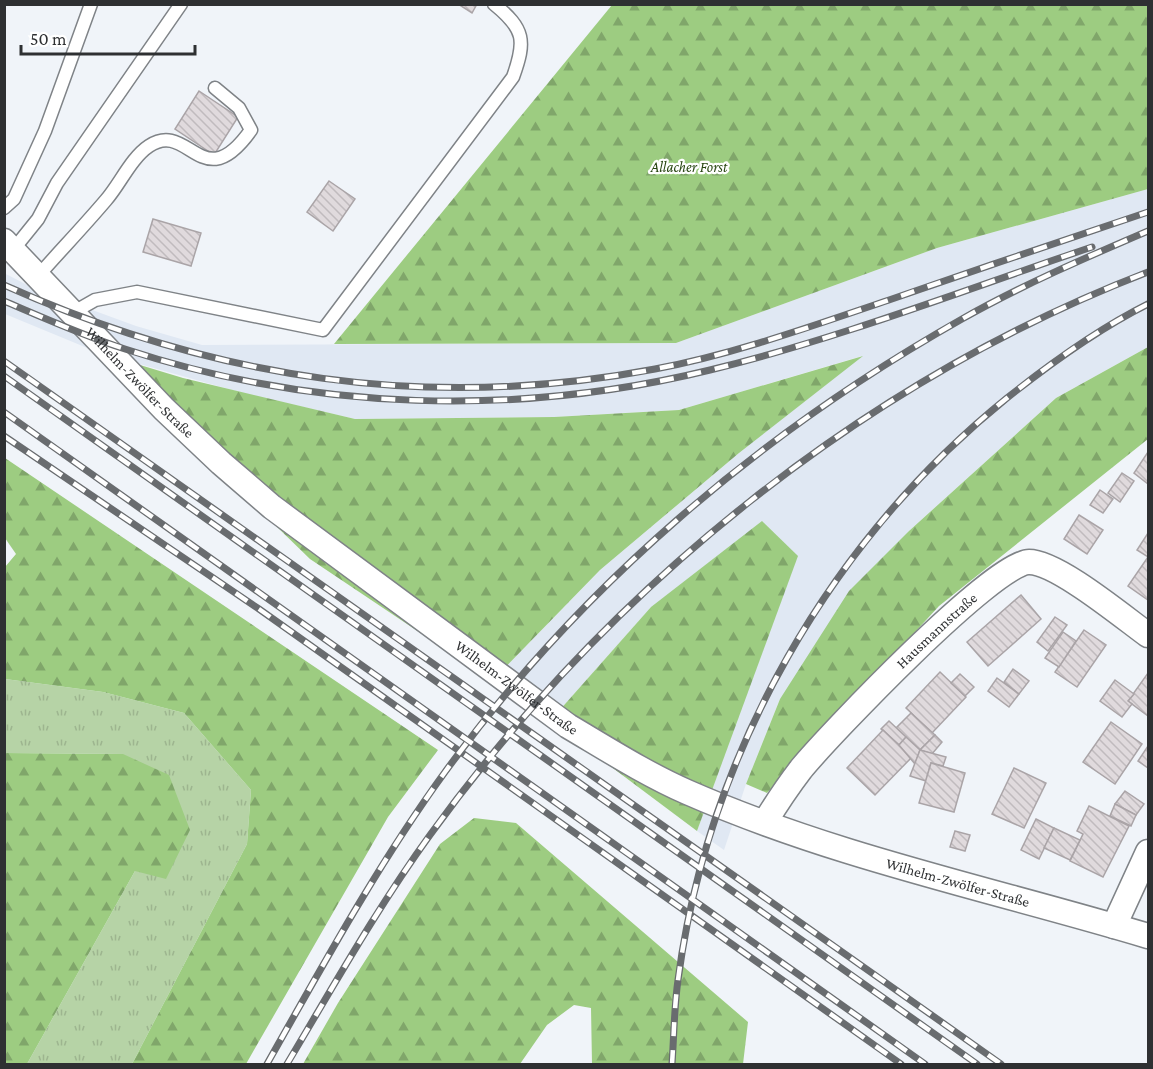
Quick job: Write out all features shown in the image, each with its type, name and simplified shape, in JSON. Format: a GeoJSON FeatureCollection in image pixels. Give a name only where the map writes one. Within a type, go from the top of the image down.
{"type":"FeatureCollection","features":[{"type":"Feature","properties":{"kind":"street","name":"Wilhelm-Zwölfer-Straße"},"geometry":{"type":"LineString","coordinates":[[9,246],[164,409],[272,507],[568,726],[619,757],[687,792],[818,842],[1149,936]]}},
{"type":"Feature","properties":{"kind":"street","name":"Hausmannstraße"},"geometry":{"type":"LineString","coordinates":[[765,822],[801,769],[943,623],[995,579],[1027,561],[1050,566],[1149,635]]}},
{"type":"Feature","properties":{"kind":"street"},"geometry":{"type":"LineString","coordinates":[[1114,926],[1149,852]]}},
{"type":"Feature","properties":{"kind":"lane"},"geometry":{"type":"LineString","coordinates":[[4,208],[14,199],[45,131],[91,4]]}},
{"type":"Feature","properties":{"kind":"lane"},"geometry":{"type":"LineString","coordinates":[[9,246],[38,219],[57,183],[181,4]]}},
{"type":"Feature","properties":{"kind":"lane"},"geometry":{"type":"LineString","coordinates":[[74,312],[95,300],[137,292],[323,330],[513,77],[520,58],[521,39],[515,21],[494,4]]}},
{"type":"Feature","properties":{"kind":"lane"},"geometry":{"type":"LineString","coordinates":[[38,276],[106,200],[148,146],[161,140],[179,143],[206,159],[220,160],[237,149],[251,130],[239,108],[215,88]]}},
{"type":"Feature","properties":{"kind":"shaded area"},"geometry":{"type":"Polygon","coordinates":[[[1148,189],[1148,347],[1056,398],[909,531],[780,699],[746,784],[724,850],[697,831],[732,731],[651,607],[550,721],[492,681],[600,570],[739,453],[862,356],[679,410],[554,417],[355,419],[239,392],[97,352],[5,314],[4,273],[35,289],[136,326],[202,345],[676,343],[937,248],[1148,189]]]}},
{"type":"Feature","properties":{"kind":"green space","name":"Allacher Forst"},"geometry":{"type":"Polygon","coordinates":[[[612,5],[1148,5],[1148,189],[937,248],[676,343],[334,344],[612,5]]]}},
{"type":"Feature","properties":{"kind":"green space"},"geometry":{"type":"Polygon","coordinates":[[[1148,347],[1148,439],[939,606],[767,793],[746,784],[780,699],[849,591],[909,531],[1056,398],[1148,347]]]}},
{"type":"Feature","properties":{"kind":"green space"},"geometry":{"type":"Polygon","coordinates":[[[97,352],[183,378],[355,419],[554,417],[679,410],[863,356],[739,453],[600,570],[492,681],[310,559],[97,352]]]}},
{"type":"Feature","properties":{"kind":"green space"},"geometry":{"type":"Polygon","coordinates":[[[5,458],[438,750],[388,817],[246,1064],[132,1064],[247,844],[251,790],[184,713],[103,692],[5,679],[5,567],[16,554],[5,538],[5,458]]]}},
{"type":"Feature","properties":{"kind":"green space"},"geometry":{"type":"Polygon","coordinates":[[[762,521],[798,556],[697,831],[550,721],[651,607],[762,521]]]}},
{"type":"Feature","properties":{"kind":"green space"},"geometry":{"type":"Polygon","coordinates":[[[5,679],[103,692],[184,713],[251,790],[247,844],[132,1064],[27,1064],[135,871],[122,754],[5,753],[5,679]]]}},
{"type":"Feature","properties":{"kind":"green space"},"geometry":{"type":"Polygon","coordinates":[[[5,753],[123,754],[169,775],[190,830],[166,879],[135,871],[27,1064],[5,1064],[5,753]]]}},
{"type":"Feature","properties":{"kind":"green space"},"geometry":{"type":"Polygon","coordinates":[[[474,818],[516,823],[748,1022],[743,1064],[592,1064],[591,1008],[574,1005],[547,1025],[520,1064],[303,1064],[338,1003],[440,844],[474,818]]]}},
{"type":"Feature","properties":{"kind":"building"},"geometry":{"type":"Polygon","coordinates":[[[458,4],[477,4],[472,13],[458,4]]]}},
{"type":"Feature","properties":{"kind":"building"},"geometry":{"type":"Polygon","coordinates":[[[199,91],[238,117],[214,155],[175,129],[199,91]]]}},
{"type":"Feature","properties":{"kind":"building"},"geometry":{"type":"Polygon","coordinates":[[[329,181],[355,199],[333,231],[307,212],[329,181]]]}},
{"type":"Feature","properties":{"kind":"building"},"geometry":{"type":"Polygon","coordinates":[[[153,219],[201,233],[191,266],[143,252],[153,219]]]}},
{"type":"Feature","properties":{"kind":"building"},"geometry":{"type":"Polygon","coordinates":[[[1148,452],[1148,484],[1134,473],[1148,452]]]}},
{"type":"Feature","properties":{"kind":"building"},"geometry":{"type":"Polygon","coordinates":[[[1122,473],[1134,481],[1120,502],[1108,493],[1122,473]]]}},
{"type":"Feature","properties":{"kind":"building"},"geometry":{"type":"Polygon","coordinates":[[[1100,490],[1113,499],[1103,513],[1090,505],[1100,490]]]}},
{"type":"Feature","properties":{"kind":"building"},"geometry":{"type":"Polygon","coordinates":[[[1079,515],[1103,530],[1087,554],[1064,539],[1079,515]]]}},
{"type":"Feature","properties":{"kind":"building"},"geometry":{"type":"Polygon","coordinates":[[[1148,533],[1148,557],[1137,550],[1148,533]]]}},
{"type":"Feature","properties":{"kind":"building"},"geometry":{"type":"Polygon","coordinates":[[[1148,557],[1148,600],[1128,586],[1148,557]]]}},
{"type":"Feature","properties":{"kind":"building"},"geometry":{"type":"Polygon","coordinates":[[[1021,595],[1041,619],[988,666],[967,642],[1021,595]]]}},
{"type":"Feature","properties":{"kind":"building"},"geometry":{"type":"Polygon","coordinates":[[[1055,617],[1067,625],[1048,651],[1037,642],[1055,617]]]}},
{"type":"Feature","properties":{"kind":"building"},"geometry":{"type":"Polygon","coordinates":[[[1084,630],[1106,645],[1077,687],[1055,672],[1084,630]]]}},
{"type":"Feature","properties":{"kind":"building"},"geometry":{"type":"Polygon","coordinates":[[[1063,632],[1076,641],[1059,667],[1045,658],[1063,632]]]}},
{"type":"Feature","properties":{"kind":"building"},"geometry":{"type":"Polygon","coordinates":[[[1013,669],[1029,681],[1019,694],[1004,682],[1013,669]]]}},
{"type":"Feature","properties":{"kind":"building"},"geometry":{"type":"Polygon","coordinates":[[[940,672],[966,697],[932,733],[906,708],[940,672]]]}},
{"type":"Feature","properties":{"kind":"building"},"geometry":{"type":"Polygon","coordinates":[[[1148,673],[1148,716],[1128,701],[1148,673]]]}},
{"type":"Feature","properties":{"kind":"building"},"geometry":{"type":"Polygon","coordinates":[[[960,674],[974,687],[965,696],[951,683],[960,674]]]}},
{"type":"Feature","properties":{"kind":"building"},"geometry":{"type":"Polygon","coordinates":[[[997,678],[1019,694],[1009,707],[988,691],[997,678]]]}},
{"type":"Feature","properties":{"kind":"building"},"geometry":{"type":"Polygon","coordinates":[[[1115,680],[1134,694],[1128,701],[1132,704],[1122,717],[1100,701],[1115,680]]]}},
{"type":"Feature","properties":{"kind":"building"},"geometry":{"type":"Polygon","coordinates":[[[911,713],[935,735],[920,750],[896,728],[911,713]]]}},
{"type":"Feature","properties":{"kind":"building"},"geometry":{"type":"Polygon","coordinates":[[[889,721],[906,737],[899,745],[881,729],[889,721]]]}},
{"type":"Feature","properties":{"kind":"building"},"geometry":{"type":"Polygon","coordinates":[[[1111,722],[1142,744],[1115,784],[1083,762],[1111,722]]]}},
{"type":"Feature","properties":{"kind":"building"},"geometry":{"type":"Polygon","coordinates":[[[883,730],[912,757],[875,795],[847,768],[883,730]]]}},
{"type":"Feature","properties":{"kind":"building"},"geometry":{"type":"Polygon","coordinates":[[[935,735],[942,742],[932,754],[920,750],[935,735]]]}},
{"type":"Feature","properties":{"kind":"building"},"geometry":{"type":"Polygon","coordinates":[[[906,737],[920,750],[915,764],[899,745],[906,737]]]}},
{"type":"Feature","properties":{"kind":"building"},"geometry":{"type":"Polygon","coordinates":[[[1148,746],[1148,768],[1138,761],[1148,746]]]}},
{"type":"Feature","properties":{"kind":"building"},"geometry":{"type":"Polygon","coordinates":[[[920,750],[946,757],[943,766],[931,763],[926,781],[910,776],[920,750]]]}},
{"type":"Feature","properties":{"kind":"building"},"geometry":{"type":"Polygon","coordinates":[[[931,763],[965,773],[954,812],[919,803],[931,763]]]}},
{"type":"Feature","properties":{"kind":"building"},"geometry":{"type":"Polygon","coordinates":[[[1014,768],[1046,783],[1024,828],[992,814],[1014,768]]]}},
{"type":"Feature","properties":{"kind":"building"},"geometry":{"type":"Polygon","coordinates":[[[1125,791],[1144,804],[1136,815],[1115,804],[1125,791]]]}},
{"type":"Feature","properties":{"kind":"building"},"geometry":{"type":"Polygon","coordinates":[[[1115,804],[1136,815],[1131,826],[1110,816],[1115,804]]]}},
{"type":"Feature","properties":{"kind":"building"},"geometry":{"type":"Polygon","coordinates":[[[1089,806],[1129,826],[1103,877],[1070,861],[1083,834],[1077,831],[1089,806]]]}},
{"type":"Feature","properties":{"kind":"building"},"geometry":{"type":"Polygon","coordinates":[[[1036,819],[1054,828],[1039,859],[1021,850],[1036,819]]]}},
{"type":"Feature","properties":{"kind":"building"},"geometry":{"type":"Polygon","coordinates":[[[1054,828],[1080,840],[1070,860],[1044,848],[1054,828]]]}},
{"type":"Feature","properties":{"kind":"building"},"geometry":{"type":"Polygon","coordinates":[[[955,831],[970,835],[965,851],[950,847],[955,831]]]}},
{"type":"Feature","properties":{"kind":"railway"},"geometry":{"type":"LineString","coordinates":[[4,285],[83,317],[162,344],[242,364],[323,378],[405,386],[487,387],[570,382],[655,369],[714,356],[802,329],[1148,212]]}},
{"type":"Feature","properties":{"kind":"railway"},"geometry":{"type":"LineString","coordinates":[[267,1064],[374,879],[445,772],[498,703],[555,638],[616,576],[746,463],[816,411],[888,363],[1008,295],[1148,231]]}},
{"type":"Feature","properties":{"kind":"railway"},"geometry":{"type":"LineString","coordinates":[[4,301],[79,333],[125,349],[196,370],[269,385],[342,395],[416,400],[490,400],[564,395],[637,385],[758,358],[854,329],[1092,247]]}},
{"type":"Feature","properties":{"kind":"railway"},"geometry":{"type":"LineString","coordinates":[[287,1064],[374,919],[430,835],[501,744],[577,658],[660,577],[749,502],[842,433],[940,372],[1042,318],[1148,272]]}},
{"type":"Feature","properties":{"kind":"railway"},"geometry":{"type":"LineString","coordinates":[[672,1064],[678,980],[693,896],[717,813],[749,734],[787,658],[833,585],[885,517],[943,455],[1007,398],[1041,372],[1075,347],[1148,304]]}},
{"type":"Feature","properties":{"kind":"railway"},"geometry":{"type":"LineString","coordinates":[[4,361],[1001,1064]]}},
{"type":"Feature","properties":{"kind":"railway"},"geometry":{"type":"LineString","coordinates":[[4,376],[977,1064]]}},
{"type":"Feature","properties":{"kind":"railway"},"geometry":{"type":"LineString","coordinates":[[4,412],[925,1064]]}},
{"type":"Feature","properties":{"kind":"railway"},"geometry":{"type":"LineString","coordinates":[[4,436],[259,609],[901,1064]]}}]}
